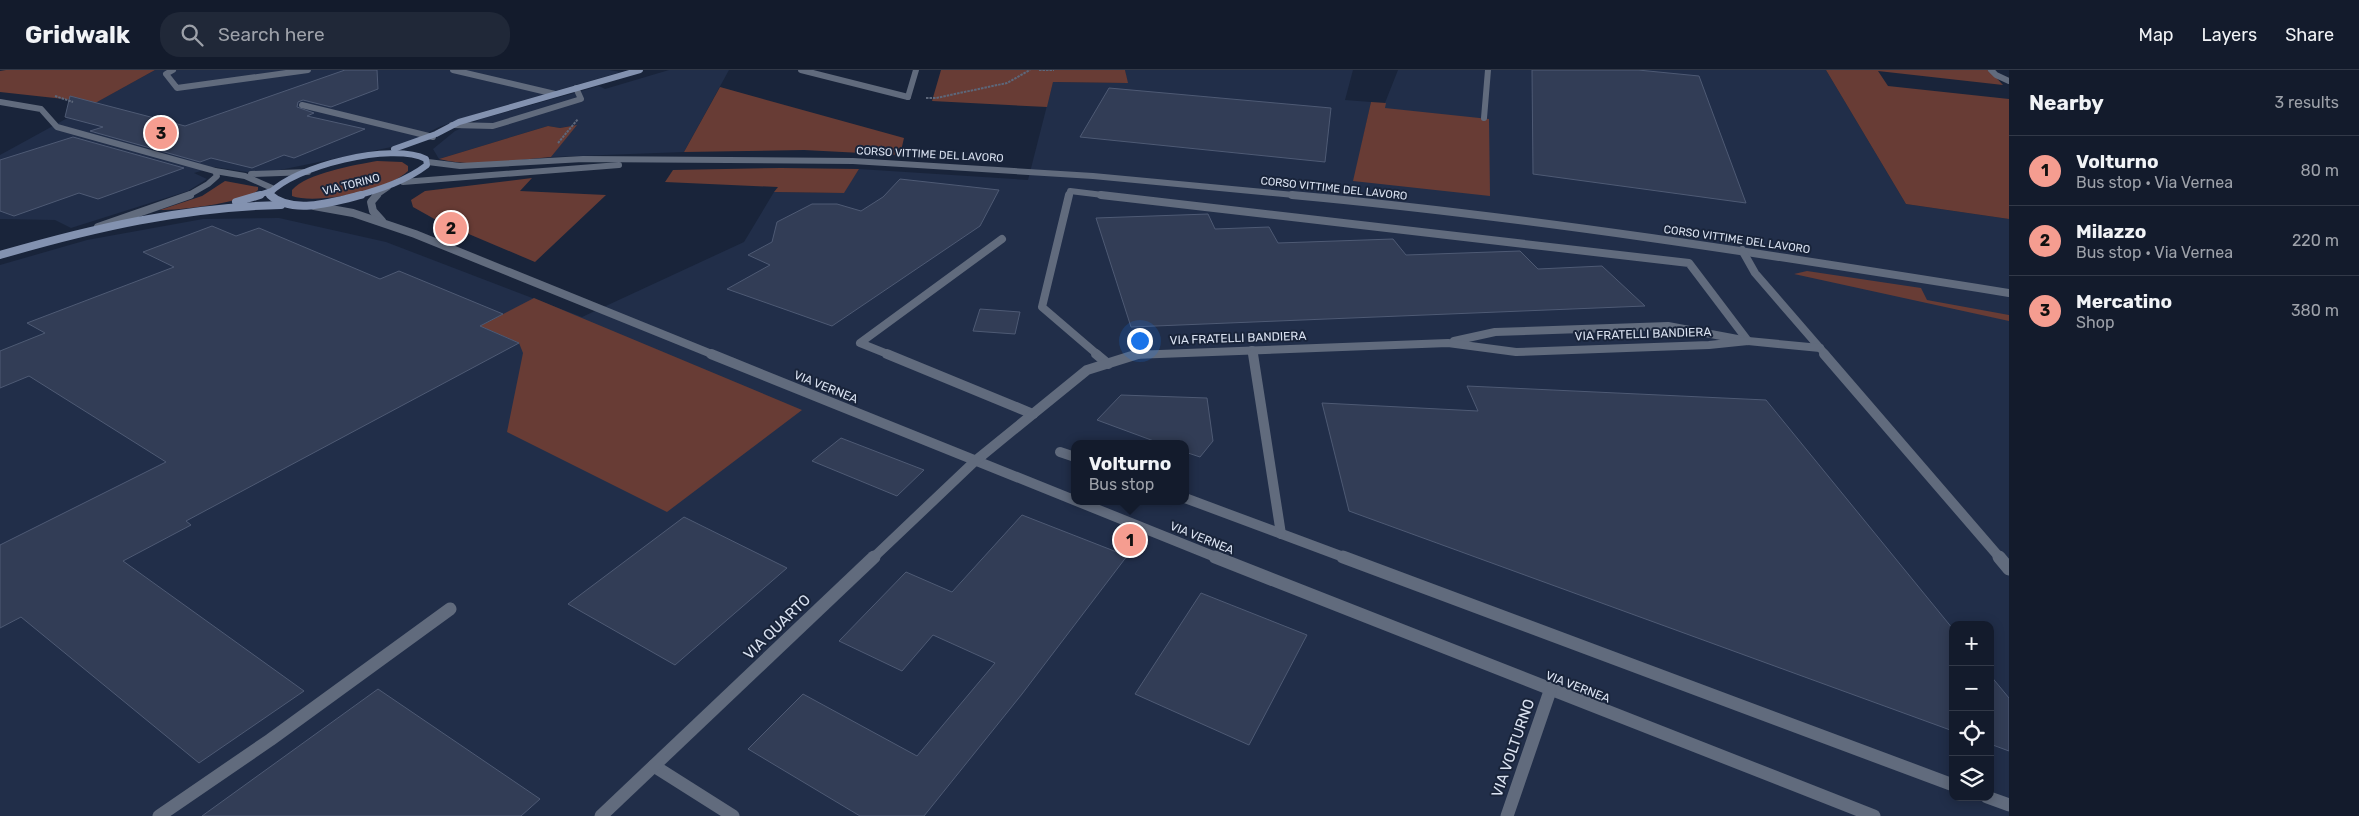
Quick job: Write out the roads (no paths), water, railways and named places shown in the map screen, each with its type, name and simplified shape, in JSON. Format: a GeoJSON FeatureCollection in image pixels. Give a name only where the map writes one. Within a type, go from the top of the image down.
{"type":"FeatureCollection","features":[{"type":"Feature","properties":{"kind":"main road"},"geometry":{"type":"LineString","coordinates":[[369,156],[403,147],[452,125],[640,70]]}},
{"type":"Feature","properties":{"kind":"main road"},"geometry":{"type":"LineString","coordinates":[[428,162],[424,151],[433,135]]}},
{"type":"Feature","properties":{"kind":"main road","name":"VIA TORINO"},"geometry":{"type":"LineString","coordinates":[[206,209],[272,190],[291,177],[308,172],[369,156],[424,151]]}},
{"type":"Feature","properties":{"kind":"main road","name":"VIA TORINO"},"geometry":{"type":"LineString","coordinates":[[206,209],[304,205],[334,201],[403,182],[424,170],[428,162]]}},
{"type":"Feature","properties":{"kind":"main road"},"geometry":{"type":"LineString","coordinates":[[272,190],[270,198],[289,205]]}},
{"type":"Feature","properties":{"kind":"main road"},"geometry":{"type":"LineString","coordinates":[[0,255],[98,227],[206,209]]}},
{"type":"Feature","properties":{"kind":"street"},"geometry":{"type":"LineString","coordinates":[[173,70],[166,74],[177,88],[308,70]]}},
{"type":"Feature","properties":{"kind":"street"},"geometry":{"type":"LineString","coordinates":[[453,70],[555,94]]}},
{"type":"Feature","properties":{"kind":"street"},"geometry":{"type":"LineString","coordinates":[[801,70],[908,97],[916,70]]}},
{"type":"Feature","properties":{"kind":"street"},"geometry":{"type":"LineString","coordinates":[[1484,118],[1488,70]]}},
{"type":"Feature","properties":{"kind":"street"},"geometry":{"type":"LineString","coordinates":[[1991,70],[1996,75],[2009,81]]}},
{"type":"Feature","properties":{"kind":"street"},"geometry":{"type":"LineString","coordinates":[[452,125],[493,126],[581,99],[576,88]]}},
{"type":"Feature","properties":{"kind":"street"},"geometry":{"type":"LineString","coordinates":[[0,102],[41,109],[57,128],[215,171],[240,174],[308,172]]}},
{"type":"Feature","properties":{"kind":"street"},"geometry":{"type":"LineString","coordinates":[[302,105],[433,135]]}},
{"type":"Feature","properties":{"kind":"street"},"geometry":{"type":"LineString","coordinates":[[428,162],[460,166],[584,159],[682,160]]}},
{"type":"Feature","properties":{"kind":"street"},"geometry":{"type":"LineString","coordinates":[[403,182],[682,160]]}},
{"type":"Feature","properties":{"kind":"street","name":"CORSO VITTIME DEL LAVORO"},"geometry":{"type":"LineString","coordinates":[[682,160],[853,161],[973,167],[1102,176],[1360,201],[1742,250],[2009,294]]}},
{"type":"Feature","properties":{"kind":"street"},"geometry":{"type":"LineString","coordinates":[[98,227],[191,195],[213,182],[217,176],[215,171]]}},
{"type":"Feature","properties":{"kind":"street"},"geometry":{"type":"LineString","coordinates":[[240,174],[258,180],[272,190]]}},
{"type":"Feature","properties":{"kind":"street"},"geometry":{"type":"LineString","coordinates":[[383,222],[372,210],[371,202],[376,195],[388,187]]}},
{"type":"Feature","properties":{"kind":"street"},"geometry":{"type":"LineString","coordinates":[[1108,364],[1042,307],[1070,191],[1690,263],[1748,341]]}},
{"type":"Feature","properties":{"kind":"street","name":"VIA VERNEA"},"geometry":{"type":"LineString","coordinates":[[304,205],[329,208],[383,222],[1071,501]]}},
{"type":"Feature","properties":{"kind":"street"},"geometry":{"type":"LineString","coordinates":[[1002,239],[860,343],[1033,414]]}},
{"type":"Feature","properties":{"kind":"street"},"geometry":{"type":"LineString","coordinates":[[1742,250],[1755,273],[2009,569]]}},
{"type":"Feature","properties":{"kind":"street","name":"VIA FRATELLI BANDIERA"},"geometry":{"type":"LineString","coordinates":[[1448,343],[1495,332],[1668,326],[1748,341],[1820,348]]}},
{"type":"Feature","properties":{"kind":"street","name":"VIA FRATELLI BANDIERA"},"geometry":{"type":"LineString","coordinates":[[974,462],[1087,370],[1137,354],[1448,343],[1516,352],[1709,345],[1748,341]]}},
{"type":"Feature","properties":{"kind":"street"},"geometry":{"type":"LineString","coordinates":[[1252,350],[1281,534]]}},
{"type":"Feature","properties":{"kind":"street"},"geometry":{"type":"LineString","coordinates":[[1060,452],[1071,456]]}},
{"type":"Feature","properties":{"kind":"street","name":"VIA QUARTO"},"geometry":{"type":"LineString","coordinates":[[601,816],[974,462]]}},
{"type":"Feature","properties":{"kind":"street"},"geometry":{"type":"LineString","coordinates":[[1189,500],[1949,783]]}},
{"type":"Feature","properties":{"kind":"street","name":"VIA VERNEA"},"geometry":{"type":"LineString","coordinates":[[1082,505],[1550,691],[1874,816]]}},
{"type":"Feature","properties":{"kind":"street"},"geometry":{"type":"LineString","coordinates":[[159,816],[270,740],[450,609]]}},
{"type":"Feature","properties":{"kind":"street","name":"VIA VOLTURNO"},"geometry":{"type":"LineString","coordinates":[[1506,816],[1550,691]]}},
{"type":"Feature","properties":{"kind":"street"},"geometry":{"type":"LineString","coordinates":[[654,766],[733,816]]}},
{"type":"Feature","properties":{"kind":"street"},"geometry":{"type":"LineString","coordinates":[[1994,800],[2009,806]]}},
{"type":"Feature","properties":{"kind":"place","name":"Mercatino"},"geometry":{"type":"Point","coordinates":[161,133]}},
{"type":"Feature","properties":{"kind":"place","name":"Milazzo"},"geometry":{"type":"Point","coordinates":[451,228]}},
{"type":"Feature","properties":{"kind":"place","name":"Volturno"},"geometry":{"type":"Point","coordinates":[1130,540]}}]}
